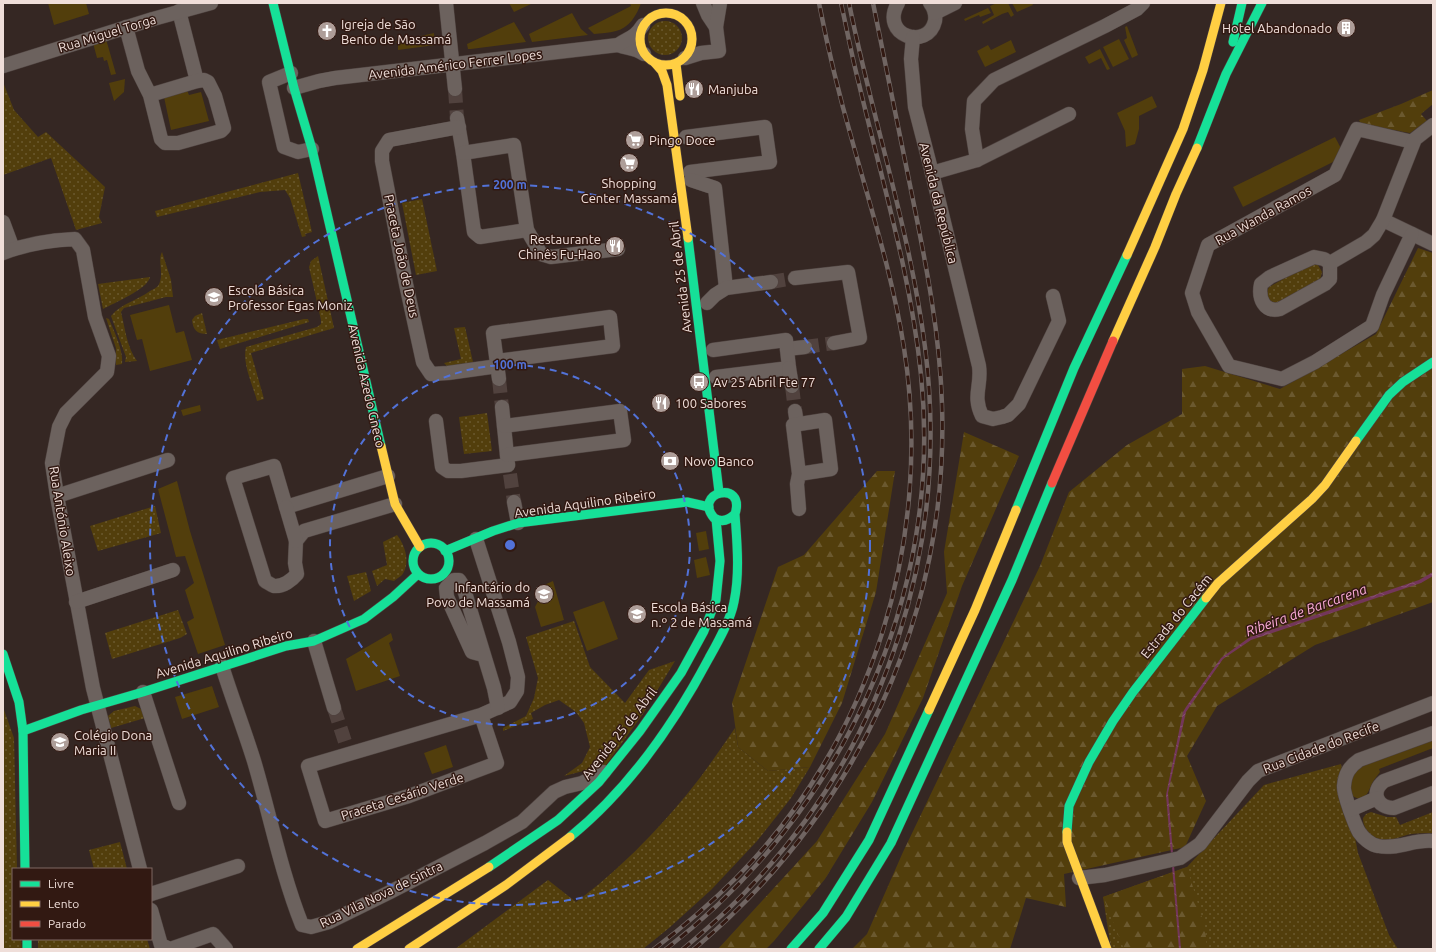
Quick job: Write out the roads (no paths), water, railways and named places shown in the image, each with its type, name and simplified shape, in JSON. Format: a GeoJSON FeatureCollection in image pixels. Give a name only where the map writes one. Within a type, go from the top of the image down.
{"type":"FeatureCollection","features":[{"type":"Feature","properties":{"kind":"main road","name":"Avenida Azedo Gneco"},"geometry":{"type":"LineString","coordinates":[[273,3],[294,88],[312,149],[395,504],[400,516],[420,548]]}},
{"type":"Feature","properties":{"kind":"main road"},"geometry":{"type":"LineString","coordinates":[[652,3],[640,40],[641,47],[644,54],[655,63],[669,66],[681,61],[692,46],[692,32],[685,20],[668,3]]}},
{"type":"Feature","properties":{"kind":"main road"},"geometry":{"type":"LineString","coordinates":[[791,949],[823,913],[869,840],[975,610],[1074,368],[1135,239],[1180,137],[1203,70],[1221,3]]}},
{"type":"Feature","properties":{"kind":"main road"},"geometry":{"type":"LineString","coordinates":[[1226,74],[1242,3]]}},
{"type":"Feature","properties":{"kind":"main road"},"geometry":{"type":"LineString","coordinates":[[819,949],[846,917],[895,836],[1012,580],[1097,376],[1156,247],[1176,194],[1202,138],[1226,74],[1262,3]]}},
{"type":"Feature","properties":{"kind":"main road"},"geometry":{"type":"LineString","coordinates":[[646,22],[655,15],[663,13],[679,15]]}},
{"type":"Feature","properties":{"kind":"main road"},"geometry":{"type":"LineString","coordinates":[[1203,70],[1208,18]]}},
{"type":"Feature","properties":{"kind":"main road"},"geometry":{"type":"LineString","coordinates":[[681,61],[681,106]]}},
{"type":"Feature","properties":{"kind":"main road","name":"Avenida 25 de Abril"},"geometry":{"type":"LineString","coordinates":[[655,63],[663,71],[666,78],[670,101],[719,492]]}},
{"type":"Feature","properties":{"kind":"main road","name":"Estrada do Cacém"},"geometry":{"type":"LineString","coordinates":[[1107,949],[1079,878],[1067,842],[1069,806],[1089,762],[1125,703],[1189,618],[1218,583],[1312,499],[1324,485],[1388,395],[1403,382],[1433,362]]}},
{"type":"Feature","properties":{"kind":"main road"},"geometry":{"type":"LineString","coordinates":[[409,949],[428,938],[506,885],[572,836],[614,796],[656,745],[696,683],[721,636],[734,603],[738,561],[735,514],[737,510],[737,501],[732,494],[731,482]]}},
{"type":"Feature","properties":{"kind":"main road"},"geometry":{"type":"LineString","coordinates":[[709,507],[712,498],[719,492],[732,494]]}},
{"type":"Feature","properties":{"kind":"main road","name":"Avenida Aquilino Ribeiro"},"geometry":{"type":"LineString","coordinates":[[445,551],[493,531],[518,523],[686,502],[709,507]]}},
{"type":"Feature","properties":{"kind":"main road","name":"Avenida 25 de Abril"},"geometry":{"type":"LineString","coordinates":[[358,949],[486,869],[558,820],[600,782],[640,731],[681,673],[704,631],[716,600],[720,562],[716,519],[712,516],[709,507]]}},
{"type":"Feature","properties":{"kind":"main road"},"geometry":{"type":"LineString","coordinates":[[716,519],[729,520],[735,514]]}},
{"type":"Feature","properties":{"kind":"main road"},"geometry":{"type":"LineString","coordinates":[[424,544],[436,544],[445,551],[449,562],[444,573],[444,582],[428,579],[418,574],[413,563],[416,552],[424,544]]}},
{"type":"Feature","properties":{"kind":"main road","name":"Avenida Aquilino Ribeiro"},"geometry":{"type":"LineString","coordinates":[[23,731],[81,710],[143,692],[286,646],[314,641],[364,619],[393,597],[418,574]]}},
{"type":"Feature","properties":{"kind":"main road"},"geometry":{"type":"LineString","coordinates":[[3,654],[19,702],[23,731],[25,868]]}},
{"type":"Feature","properties":{"kind":"street","name":"Rua Miguel Torga"},"geometry":{"type":"LineString","coordinates":[[3,66],[179,11],[211,3]]}},
{"type":"Feature","properties":{"kind":"street"},"geometry":{"type":"LineString","coordinates":[[703,3],[708,15],[716,27]]}},
{"type":"Feature","properties":{"kind":"street"},"geometry":{"type":"LineString","coordinates":[[681,61],[701,54],[719,51],[716,27],[720,3]]}},
{"type":"Feature","properties":{"kind":"street"},"geometry":{"type":"LineString","coordinates":[[898,3],[893,15],[896,28],[906,36],[913,38],[919,37],[930,30],[935,19],[933,8],[955,3]]}},
{"type":"Feature","properties":{"kind":"street"},"geometry":{"type":"LineString","coordinates":[[976,160],[972,129],[974,101],[994,80],[1105,26],[1137,9],[1143,3]]}},
{"type":"Feature","properties":{"kind":"street"},"geometry":{"type":"LineString","coordinates":[[449,5],[455,90]]}},
{"type":"Feature","properties":{"kind":"street"},"geometry":{"type":"LineString","coordinates":[[179,11],[198,81]]}},
{"type":"Feature","properties":{"kind":"street","name":"Avenida Américo Ferrer Lopes"},"geometry":{"type":"LineString","coordinates":[[294,88],[335,78],[618,45],[638,33],[646,22]]}},
{"type":"Feature","properties":{"kind":"street"},"geometry":{"type":"LineString","coordinates":[[123,28],[134,60],[147,90],[160,139],[165,143],[178,143],[221,131],[224,128],[211,87],[208,82],[204,80],[147,90]]}},
{"type":"Feature","properties":{"kind":"street","name":"Avenida da República"},"geometry":{"type":"LineString","coordinates":[[913,38],[911,58],[915,107],[979,366],[980,372],[976,400],[982,416],[988,419],[996,419],[1008,415],[1019,404],[1058,321],[1053,296]]}},
{"type":"Feature","properties":{"kind":"street","name":"Avenida Américo Ferrer Lopes"},"geometry":{"type":"LineString","coordinates":[[618,45],[636,49],[644,54]]}},
{"type":"Feature","properties":{"kind":"street"},"geometry":{"type":"LineString","coordinates":[[291,73],[269,82],[284,147],[298,152],[312,149]]}},
{"type":"Feature","properties":{"kind":"street"},"geometry":{"type":"LineString","coordinates":[[932,173],[976,160],[1069,114]]}},
{"type":"Feature","properties":{"kind":"street","name":"Praceta João de Deus"},"geometry":{"type":"LineString","coordinates":[[463,153],[458,122],[389,140],[382,151],[382,161],[423,362],[431,374],[498,369],[613,346],[610,318],[493,333],[498,369]]}},
{"type":"Feature","properties":{"kind":"street"},"geometry":{"type":"LineString","coordinates":[[1330,263],[1366,242],[1374,235],[1383,220],[1413,142],[1433,124]]}},
{"type":"Feature","properties":{"kind":"street"},"geometry":{"type":"LineString","coordinates":[[686,136],[765,127],[770,162],[691,176],[715,188],[726,288]]}},
{"type":"Feature","properties":{"kind":"street","name":"Rua Wanda Ramos"},"geometry":{"type":"LineString","coordinates":[[1412,234],[1383,296],[1372,326],[1315,362],[1282,379],[1230,366],[1198,312],[1192,293],[1208,245],[1335,175],[1357,129],[1413,142]]}},
{"type":"Feature","properties":{"kind":"street"},"geometry":{"type":"LineString","coordinates":[[527,230],[480,236],[474,232],[463,153],[514,145],[527,230],[541,254],[550,257],[618,249]]}},
{"type":"Feature","properties":{"kind":"street"},"geometry":{"type":"LineString","coordinates":[[1383,220],[1433,244]]}},
{"type":"Feature","properties":{"kind":"street"},"geometry":{"type":"LineString","coordinates":[[3,222],[8,251]]}},
{"type":"Feature","properties":{"kind":"street","name":"Rua António Aleixo"},"geometry":{"type":"LineString","coordinates":[[8,251],[56,240],[75,239],[83,250],[95,317],[109,356],[106,372],[66,413],[59,427],[52,463],[76,602],[98,705],[140,868]]}},
{"type":"Feature","properties":{"kind":"street"},"geometry":{"type":"LineString","coordinates":[[1314,257],[1324,259],[1330,263],[1330,279],[1318,289],[1280,309],[1273,311],[1265,305],[1260,295],[1261,284],[1270,277],[1314,257]]}},
{"type":"Feature","properties":{"kind":"street"},"geometry":{"type":"LineString","coordinates":[[795,278],[848,272],[860,338],[834,342]]}},
{"type":"Feature","properties":{"kind":"street"},"geometry":{"type":"LineString","coordinates":[[707,302],[726,288],[770,282]]}},
{"type":"Feature","properties":{"kind":"street"},"geometry":{"type":"LineString","coordinates":[[713,348],[786,340],[792,386]]}},
{"type":"Feature","properties":{"kind":"street"},"geometry":{"type":"LineString","coordinates":[[787,349],[805,347]]}},
{"type":"Feature","properties":{"kind":"street"},"geometry":{"type":"LineString","coordinates":[[716,377],[789,368]]}},
{"type":"Feature","properties":{"kind":"street"},"geometry":{"type":"LineString","coordinates":[[502,407],[508,465]]}},
{"type":"Feature","properties":{"kind":"street"},"geometry":{"type":"LineString","coordinates":[[436,421],[442,467],[448,471],[461,471],[508,465],[624,440],[620,411],[504,426]]}},
{"type":"Feature","properties":{"kind":"street"},"geometry":{"type":"LineString","coordinates":[[799,474],[831,469],[825,420],[796,417],[792,425],[799,474],[797,484],[800,509]]}},
{"type":"Feature","properties":{"kind":"street"},"geometry":{"type":"LineString","coordinates":[[57,496],[168,460]]}},
{"type":"Feature","properties":{"kind":"street"},"geometry":{"type":"LineString","coordinates":[[274,466],[286,507],[296,541],[295,563],[297,574],[292,580],[281,585],[273,586],[265,581],[233,478],[274,466]]}},
{"type":"Feature","properties":{"kind":"street"},"geometry":{"type":"LineString","coordinates":[[286,507],[388,476]]}},
{"type":"Feature","properties":{"kind":"street"},"geometry":{"type":"LineString","coordinates":[[514,502],[518,523]]}},
{"type":"Feature","properties":{"kind":"street"},"geometry":{"type":"LineString","coordinates":[[296,541],[304,531],[395,504]]}},
{"type":"Feature","properties":{"kind":"street"},"geometry":{"type":"LineString","coordinates":[[476,539],[509,642],[518,677],[517,691],[510,702],[481,715]]}},
{"type":"Feature","properties":{"kind":"street"},"geometry":{"type":"LineString","coordinates":[[76,602],[173,570]]}},
{"type":"Feature","properties":{"kind":"street"},"geometry":{"type":"LineString","coordinates":[[444,582],[459,580],[463,586],[483,656],[494,688],[498,708]]}},
{"type":"Feature","properties":{"kind":"street"},"geometry":{"type":"LineString","coordinates":[[314,641],[334,708]]}},
{"type":"Feature","properties":{"kind":"street","name":"Rua Vila Nova de Sintra"},"geometry":{"type":"LineString","coordinates":[[222,666],[254,761],[294,905],[302,925],[311,927],[329,922],[485,843],[522,822],[554,792],[582,783],[610,769]]}},
{"type":"Feature","properties":{"kind":"street"},"geometry":{"type":"LineString","coordinates":[[143,692],[179,803]]}},
{"type":"Feature","properties":{"kind":"street","name":"Rua Cidade do Recife"},"geometry":{"type":"LineString","coordinates":[[1079,878],[1105,875],[1180,858],[1200,844],[1248,781],[1258,771],[1433,703]]}},
{"type":"Feature","properties":{"kind":"street","name":"Praceta Cesário Verde"},"geometry":{"type":"LineString","coordinates":[[481,715],[497,763],[409,796],[325,821],[308,766],[481,715]]}},
{"type":"Feature","properties":{"kind":"street"},"geometry":{"type":"LineString","coordinates":[[1433,733],[1358,760],[1351,765],[1346,775],[1343,787],[1359,832],[1369,842],[1377,846],[1392,847],[1420,841],[1433,841]]}},
{"type":"Feature","properties":{"kind":"street"},"geometry":{"type":"LineString","coordinates":[[1433,763],[1384,781],[1378,787],[1376,792],[1380,803],[1385,807],[1394,808],[1433,793]]}},
{"type":"Feature","properties":{"kind":"street"},"geometry":{"type":"LineString","coordinates":[[1350,810],[1377,798]]}},
{"type":"Feature","properties":{"kind":"street"},"geometry":{"type":"LineString","coordinates":[[152,894],[238,866]]}},
{"type":"Feature","properties":{"kind":"street"},"geometry":{"type":"LineString","coordinates":[[152,914],[161,945],[170,949],[214,934],[226,949]]}},
{"type":"Feature","properties":{"kind":"water"},"geometry":{"type":"Polygon","coordinates":[[[1433,572],[1433,576],[1421,583],[1251,640],[1223,659],[1186,712],[1168,793],[1181,949],[1179,949],[1166,795],[1183,712],[1186,707],[1221,658],[1250,637],[1419,580],[1433,572]]]}},
{"type":"Feature","properties":{"kind":"tunnel"},"geometry":{"type":"LineString","coordinates":[[455,89],[457,118]]}},
{"type":"Feature","properties":{"kind":"tunnel"},"geometry":{"type":"LineString","coordinates":[[771,282],[795,278]]}},
{"type":"Feature","properties":{"kind":"tunnel"},"geometry":{"type":"LineString","coordinates":[[805,347],[834,343]]}},
{"type":"Feature","properties":{"kind":"tunnel"},"geometry":{"type":"LineString","coordinates":[[499,379],[502,407]]}},
{"type":"Feature","properties":{"kind":"tunnel"},"geometry":{"type":"LineString","coordinates":[[792,386],[795,411]]}},
{"type":"Feature","properties":{"kind":"tunnel"},"geometry":{"type":"LineString","coordinates":[[510,474],[514,502]]}},
{"type":"Feature","properties":{"kind":"tunnel"},"geometry":{"type":"LineString","coordinates":[[334,708],[349,754]]}},
{"type":"Feature","properties":{"kind":"railway"},"geometry":{"type":"LineString","coordinates":[[654,949],[697,914],[737,877],[784,823],[824,763],[857,700],[882,632],[900,563],[910,492],[911,420],[904,348],[888,269],[843,106],[819,3]]}},
{"type":"Feature","properties":{"kind":"railway"},"geometry":{"type":"LineString","coordinates":[[666,949],[728,895],[783,834],[830,767],[868,695],[897,619],[915,539],[924,458],[921,375],[916,338],[895,229],[856,74],[841,3]]}},
{"type":"Feature","properties":{"kind":"railway"},"geometry":{"type":"LineString","coordinates":[[683,949],[718,919],[751,886],[799,829],[840,768],[873,704],[899,636],[917,566],[928,494],[930,421],[925,347],[910,260],[868,89],[849,3]]}},
{"type":"Feature","properties":{"kind":"railway"},"geometry":{"type":"LineString","coordinates":[[694,949],[751,896],[802,837],[845,773],[881,706],[909,634],[929,560],[940,483],[942,405],[941,378],[932,299],[873,3]]}},
{"type":"Feature","properties":{"kind":"place","name":"Hotel Abandonado"},"geometry":{"type":"Point","coordinates":[1346,28]}},
{"type":"Feature","properties":{"kind":"place","name":"Igreja de São Bento de Massamá"},"geometry":{"type":"Point","coordinates":[327,31]}},
{"type":"Feature","properties":{"kind":"place","name":"Manjuba"},"geometry":{"type":"Point","coordinates":[694,89]}},
{"type":"Feature","properties":{"kind":"place","name":"Pingo Doce"},"geometry":{"type":"Point","coordinates":[635,140]}},
{"type":"Feature","properties":{"kind":"place","name":"Shopping Center Massamá"},"geometry":{"type":"Point","coordinates":[629,163]}},
{"type":"Feature","properties":{"kind":"place","name":"Restaurante Chinês Fu-Hao"},"geometry":{"type":"Point","coordinates":[615,246]}},
{"type":"Feature","properties":{"kind":"place","name":"Escola Básica Professor Egas Moniz"},"geometry":{"type":"Point","coordinates":[214,297]}},
{"type":"Feature","properties":{"kind":"place","name":"Av 25 Abril Fte 77"},"geometry":{"type":"Point","coordinates":[699,382]}},
{"type":"Feature","properties":{"kind":"place","name":"100 Sabores"},"geometry":{"type":"Point","coordinates":[661,403]}},
{"type":"Feature","properties":{"kind":"place","name":"Novo Banco"},"geometry":{"type":"Point","coordinates":[670,461]}},
{"type":"Feature","properties":{"kind":"place","name":"Infantário do Povo de Massamá"},"geometry":{"type":"Point","coordinates":[544,594]}},
{"type":"Feature","properties":{"kind":"place","name":"Escola Básica n.º 2 de Massamá"},"geometry":{"type":"Point","coordinates":[637,614]}},
{"type":"Feature","properties":{"kind":"place","name":"Colégio Dona Maria II"},"geometry":{"type":"Point","coordinates":[60,742]}},
{"type":"Feature","properties":{"kind":"water label","name":"Ribeira de Barcarena"},"geometry":{"type":"Point","coordinates":[1306,610]}}]}
